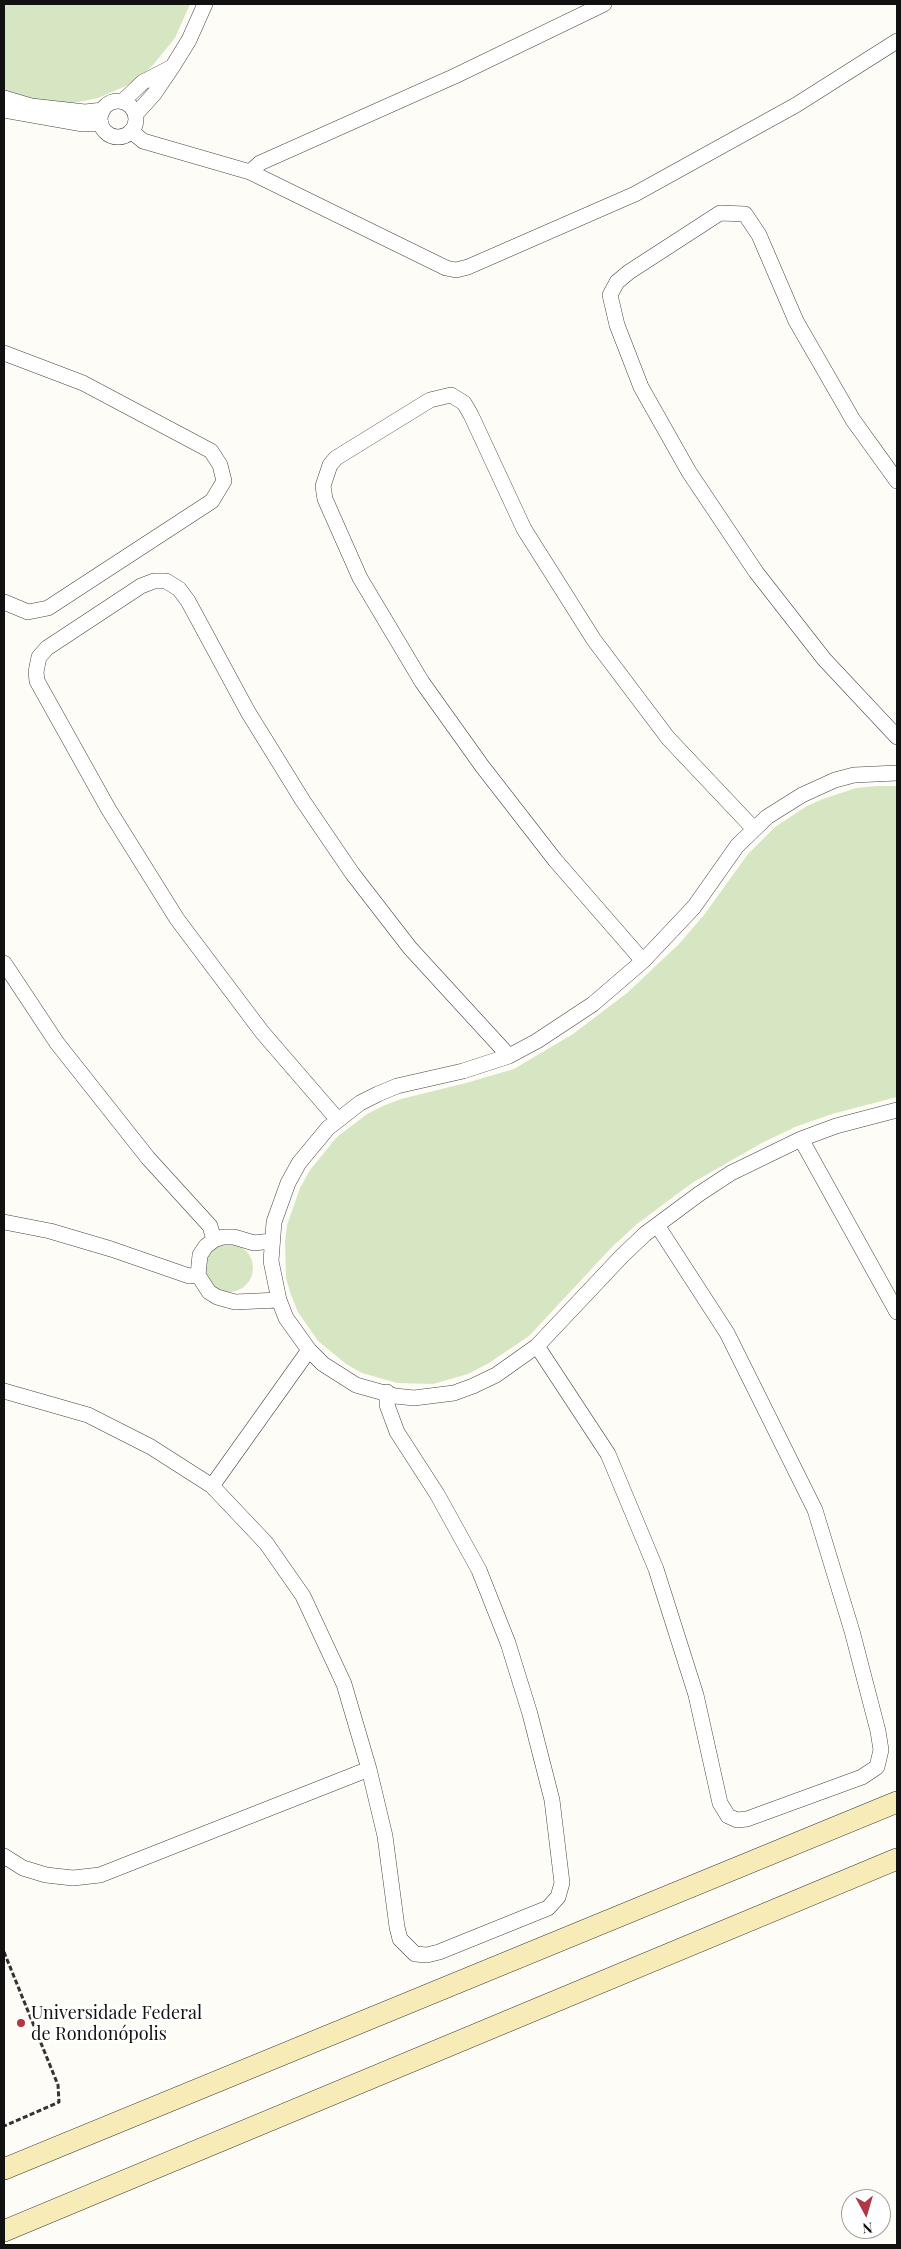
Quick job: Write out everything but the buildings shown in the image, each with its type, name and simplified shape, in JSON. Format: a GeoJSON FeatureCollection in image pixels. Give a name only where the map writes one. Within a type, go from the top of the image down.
{"type":"FeatureCollection","features":[{"type":"Feature","properties":{"kind":"street"},"geometry":{"type":"LineString","coordinates":[[136,114],[154,94],[173,66],[189,40],[205,4]]}},
{"type":"Feature","properties":{"kind":"street"},"geometry":{"type":"LineString","coordinates":[[250,172],[260,163],[455,76],[604,4]]}},
{"type":"Feature","properties":{"kind":"street"},"geometry":{"type":"LineString","coordinates":[[132,132],[143,141],[250,172],[446,268],[456,270],[468,267],[635,194],[796,105],[897,41]]}},
{"type":"Feature","properties":{"kind":"street"},"geometry":{"type":"LineString","coordinates":[[123,102],[143,82],[173,66]]}},
{"type":"Feature","properties":{"kind":"street"},"geometry":{"type":"LineString","coordinates":[[4,98],[31,106],[86,112],[102,116]]}},
{"type":"Feature","properties":{"kind":"street"},"geometry":{"type":"LineString","coordinates":[[4,110],[83,124],[102,116],[111,102],[123,102],[133,108],[136,120],[132,132],[120,137],[114,136],[103,129],[102,116]]}},
{"type":"Feature","properties":{"kind":"street"},"geometry":{"type":"LineString","coordinates":[[897,481],[853,420],[796,321],[757,230],[745,214],[720,213],[629,272],[617,282],[610,295],[620,334],[641,387],[689,472],[756,572],[824,659],[897,737]]}},
{"type":"Feature","properties":{"kind":"street"},"geometry":{"type":"LineString","coordinates":[[4,353],[83,383],[211,451],[220,465],[224,480],[212,501],[48,608],[36,612],[28,612],[4,602]]}},
{"type":"Feature","properties":{"kind":"street"},"geometry":{"type":"LineString","coordinates":[[644,961],[555,860],[482,766],[422,682],[360,578],[325,499],[323,486],[330,465],[336,458],[430,400],[451,395],[464,403],[471,414],[524,529],[594,640],[668,738],[754,829]]}},
{"type":"Feature","properties":{"kind":"street"},"geometry":{"type":"LineString","coordinates":[[338,1120],[262,1032],[177,919],[109,810],[36,681],[39,657],[47,648],[141,586],[154,581],[166,581],[179,589],[188,601],[248,712],[303,801],[352,872],[410,948],[509,1056]]}},
{"type":"Feature","properties":{"kind":"street"},"geometry":{"type":"LineString","coordinates":[[897,773],[854,775],[818,787],[784,805],[754,829],[737,846],[694,907],[644,961],[619,984],[566,1023],[509,1056],[463,1071],[397,1086],[360,1104],[338,1120],[312,1145],[288,1182],[280,1203],[271,1241],[272,1271],[279,1300],[291,1326],[309,1350],[331,1370],[356,1385],[386,1392],[394,1396],[414,1398],[454,1393],[496,1375],[537,1346],[620,1257],[657,1225],[731,1173],[800,1139],[897,1110]]}},
{"type":"Feature","properties":{"kind":"street"},"geometry":{"type":"LineString","coordinates":[[4,963],[56,1042],[148,1158],[210,1226],[214,1240]]}},
{"type":"Feature","properties":{"kind":"street"},"geometry":{"type":"LineString","coordinates":[[800,1139],[897,1312]]}},
{"type":"Feature","properties":{"kind":"street"},"geometry":{"type":"LineString","coordinates":[[4,1222],[50,1231],[189,1276],[198,1275]]}},
{"type":"Feature","properties":{"kind":"street"},"geometry":{"type":"LineString","coordinates":[[537,1346],[608,1454],[656,1569],[696,1695],[720,1803],[728,1816],[737,1820],[748,1819],[862,1777],[877,1767],[881,1750],[878,1731],[852,1631],[815,1510],[727,1334],[657,1225]]}},
{"type":"Feature","properties":{"kind":"street"},"geometry":{"type":"LineString","coordinates":[[271,1241],[254,1243],[234,1237],[214,1240],[206,1246],[200,1255],[198,1275],[209,1292],[217,1297],[235,1302],[279,1300]]}},
{"type":"Feature","properties":{"kind":"street"},"geometry":{"type":"LineString","coordinates":[[212,1486],[309,1350]]}},
{"type":"Feature","properties":{"kind":"street"},"geometry":{"type":"LineString","coordinates":[[4,1391],[88,1415],[151,1446],[212,1486],[266,1543],[304,1596],[344,1684],[369,1769],[385,1836],[400,1939],[415,1954],[426,1955],[439,1952],[548,1908],[558,1897],[562,1883],[552,1800],[530,1714],[508,1643],[479,1570],[437,1494],[398,1432],[387,1405],[386,1392]]}},
{"type":"Feature","properties":{"kind":"street"},"geometry":{"type":"LineString","coordinates":[[4,1856],[22,1868],[46,1875],[72,1878],[100,1875],[369,1769]]}},
{"type":"Feature","properties":{"kind":"street"},"geometry":{"type":"LineString","coordinates":[[4,2169],[897,1802]]}},
{"type":"Feature","properties":{"kind":"street"},"geometry":{"type":"LineString","coordinates":[[4,2231],[897,1858]]}},
{"type":"Feature","properties":{"kind":"path"},"geometry":{"type":"LineString","coordinates":[[4,1952],[58,2085],[59,2102],[4,2126]]}},
{"type":"Feature","properties":{"kind":"green space"},"geometry":{"type":"Polygon","coordinates":[[[4,4],[190,4],[175,38],[153,65],[141,76],[128,85],[98,98],[64,105],[4,97],[4,4]]]}},
{"type":"Feature","properties":{"kind":"green space"},"geometry":{"type":"Polygon","coordinates":[[[897,786],[897,1097],[832,1114],[795,1127],[760,1144],[692,1183],[637,1224],[611,1248],[529,1336],[489,1363],[468,1374],[433,1384],[397,1383],[362,1373],[346,1364],[318,1341],[298,1312],[291,1295],[286,1278],[285,1242],[287,1225],[300,1188],[310,1170],[337,1137],[367,1114],[383,1106],[401,1099],[514,1069],[573,1034],[627,993],[679,944],[704,915],[748,854],[775,827],[807,806],[823,799],[856,788],[897,786]]]}},
{"type":"Feature","properties":{"kind":"green space"},"geometry":{"type":"Polygon","coordinates":[[[224,1244],[234,1244],[243,1248],[249,1254],[253,1268],[249,1282],[243,1288],[234,1292],[224,1292],[215,1288],[209,1282],[205,1273],[205,1263],[209,1254],[215,1248],[224,1244]]]}},
{"type":"Feature","properties":{"kind":"place","name":"Universidade Federal de Rondonópolis"},"geometry":{"type":"Point","coordinates":[21,2023]}}]}
